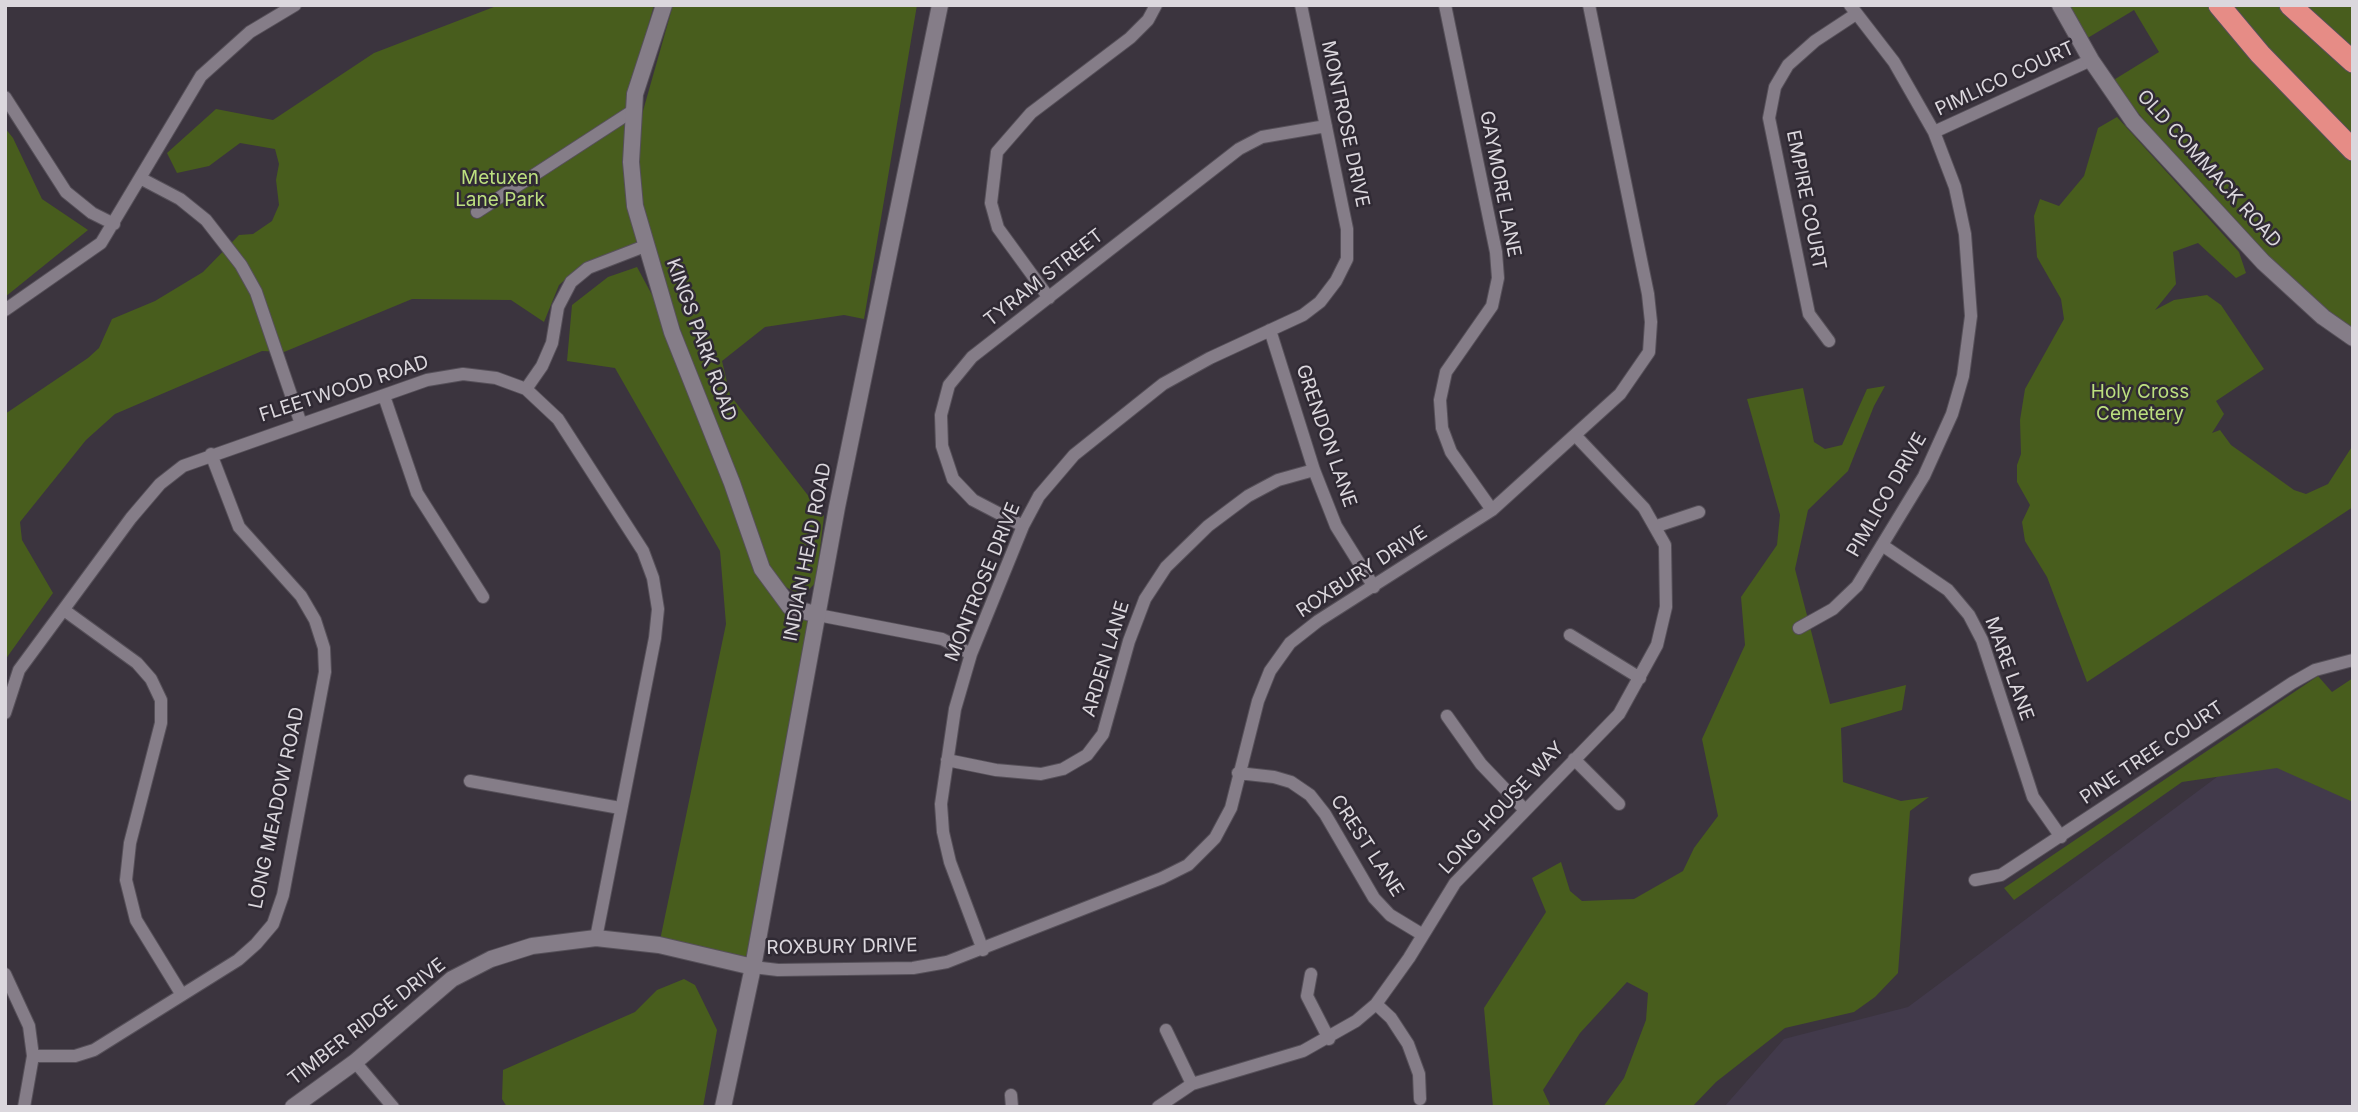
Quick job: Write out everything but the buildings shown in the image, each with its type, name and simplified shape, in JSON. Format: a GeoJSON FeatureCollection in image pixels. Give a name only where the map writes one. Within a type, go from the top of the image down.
{"type":"FeatureCollection","features":[{"type":"Feature","properties":{"kind":"highway"},"geometry":{"type":"LineString","coordinates":[[2220,5],[2260,54],[2353,150]]}},
{"type":"Feature","properties":{"kind":"highway"},"geometry":{"type":"LineString","coordinates":[[2290,5],[2353,62]]}},
{"type":"Feature","properties":{"kind":"street"},"geometry":{"type":"LineString","coordinates":[[5,310],[93,251],[114,224],[201,76],[250,32],[295,5]]}},
{"type":"Feature","properties":{"kind":"street","name":"KINGS PARK ROAD"},"geometry":{"type":"LineString","coordinates":[[664,5],[635,94],[632,173],[635,206],[645,246],[671,332],[732,483],[762,569],[790,607],[818,615]]}},
{"type":"Feature","properties":{"kind":"street","name":"INDIAN HEAD ROAD"},"geometry":{"type":"LineString","coordinates":[[723,1107],[753,967],[818,615],[940,5]]}},
{"type":"Feature","properties":{"kind":"street"},"geometry":{"type":"LineString","coordinates":[[1049,298],[998,228],[991,203],[997,152],[1031,113],[1130,38],[1148,20],[1156,5]]}},
{"type":"Feature","properties":{"kind":"street","name":"MONTROSE DRIVE"},"geometry":{"type":"LineString","coordinates":[[983,950],[950,862],[943,832],[942,804],[955,709],[971,654],[1023,526],[1040,496],[1074,454],[1163,384],[1303,315],[1320,302],[1336,281],[1347,259],[1347,229],[1301,5]]}},
{"type":"Feature","properties":{"kind":"street","name":"GAYMORE LANE"},"geometry":{"type":"LineString","coordinates":[[1445,5],[1496,252],[1498,278],[1492,306],[1446,372],[1440,400],[1441,428],[1451,452],[1492,510]]}},
{"type":"Feature","properties":{"kind":"street","name":"ROXBURY DRIVE"},"geometry":{"type":"LineString","coordinates":[[753,967],[778,970],[913,968],[947,962],[983,950],[1188,865],[1215,838],[1231,808],[1258,701],[1270,671],[1290,643],[1318,621],[1492,510],[1620,394],[1649,352],[1648,294],[1589,5]]}},
{"type":"Feature","properties":{"kind":"street","name":"OLD COMMACK ROAD"},"geometry":{"type":"LineString","coordinates":[[2060,5],[2091,60],[2133,121],[2263,262],[2323,317],[2353,338]]}},
{"type":"Feature","properties":{"kind":"street","name":"PIMLICO DRIVE"},"geometry":{"type":"LineString","coordinates":[[1799,628],[1833,609],[1857,586],[1924,476],[1952,414],[1963,376],[1971,316],[1965,234],[1955,187],[1934,132],[1894,62],[1853,10]]}},
{"type":"Feature","properties":{"kind":"street","name":"EMPIRE COURT"},"geometry":{"type":"LineString","coordinates":[[1829,341],[1809,314],[1769,118],[1775,87],[1788,65],[1853,10]]}},
{"type":"Feature","properties":{"kind":"street","name":"PIMLICO COURT"},"geometry":{"type":"LineString","coordinates":[[1934,132],[2091,60]]}},
{"type":"Feature","properties":{"kind":"street"},"geometry":{"type":"LineString","coordinates":[[5,97],[66,192],[92,213],[114,224]]}},
{"type":"Feature","properties":{"kind":"street"},"geometry":{"type":"LineString","coordinates":[[477,212],[634,110]]}},
{"type":"Feature","properties":{"kind":"street","name":"TYRAM STREET"},"geometry":{"type":"LineString","coordinates":[[1023,526],[973,500],[953,479],[942,446],[941,415],[949,385],[972,357],[1239,149],[1262,137],[1326,126]]}},
{"type":"Feature","properties":{"kind":"street"},"geometry":{"type":"LineString","coordinates":[[141,178],[180,199],[206,219],[241,265],[256,292],[301,424]]}},
{"type":"Feature","properties":{"kind":"street"},"geometry":{"type":"LineString","coordinates":[[526,389],[542,366],[552,343],[558,307],[571,282],[589,268],[645,246]]}},
{"type":"Feature","properties":{"kind":"street","name":"GRENDON LANE"},"geometry":{"type":"LineString","coordinates":[[1270,330],[1314,470],[1336,526],[1374,587]]}},
{"type":"Feature","properties":{"kind":"street","name":"FLEETWOOD ROAD"},"geometry":{"type":"LineString","coordinates":[[5,713],[19,670],[131,518],[160,484],[183,466],[427,380],[463,374],[496,378],[526,389],[558,419],[643,551],[653,578],[658,609],[655,638],[596,938]]}},
{"type":"Feature","properties":{"kind":"street"},"geometry":{"type":"LineString","coordinates":[[384,396],[417,493],[483,597]]}},
{"type":"Feature","properties":{"kind":"street"},"geometry":{"type":"LineString","coordinates":[[1575,435],[1644,508],[1657,526],[1699,512]]}},
{"type":"Feature","properties":{"kind":"street","name":"LONG MEADOW ROAD"},"geometry":{"type":"LineString","coordinates":[[33,1056],[75,1056],[93,1051],[238,960],[273,923],[283,895],[325,672],[324,648],[315,621],[301,596],[239,527],[211,454]]}},
{"type":"Feature","properties":{"kind":"street","name":"ARDEN LANE"},"geometry":{"type":"LineString","coordinates":[[947,760],[1006,772],[1041,774],[1063,769],[1087,755],[1103,734],[1129,641],[1144,599],[1166,567],[1208,526],[1248,496],[1278,480],[1314,470]]}},
{"type":"Feature","properties":{"kind":"street"},"geometry":{"type":"LineString","coordinates":[[943,488],[953,479]]}},
{"type":"Feature","properties":{"kind":"street","name":"LONG HOUSE WAY"},"geometry":{"type":"LineString","coordinates":[[1158,1107],[1192,1084],[1280,1060],[1329,1039],[1376,1004],[1423,936],[1455,883],[1619,714],[1657,645],[1666,607],[1665,545],[1657,526]]}},
{"type":"Feature","properties":{"kind":"street","name":"MARE LANE"},"geometry":{"type":"LineString","coordinates":[[1882,545],[1948,590],[1969,615],[1982,640],[2033,797],[2061,837]]}},
{"type":"Feature","properties":{"kind":"street"},"geometry":{"type":"LineString","coordinates":[[64,610],[137,663],[151,679],[161,700],[161,723],[130,843],[126,880],[136,920],[182,995]]}},
{"type":"Feature","properties":{"kind":"street"},"geometry":{"type":"LineString","coordinates":[[818,615],[942,639],[971,654]]}},
{"type":"Feature","properties":{"kind":"street"},"geometry":{"type":"LineString","coordinates":[[1570,635],[1640,678]]}},
{"type":"Feature","properties":{"kind":"street","name":"PINE TREE COURT"},"geometry":{"type":"LineString","coordinates":[[1975,880],[2001,875],[2292,683],[2315,670],[2353,660]]}},
{"type":"Feature","properties":{"kind":"street"},"geometry":{"type":"LineString","coordinates":[[1447,716],[1481,764],[1524,809]]}},
{"type":"Feature","properties":{"kind":"street"},"geometry":{"type":"LineString","coordinates":[[1574,760],[1619,804]]}},
{"type":"Feature","properties":{"kind":"street","name":"CREST LANE"},"geometry":{"type":"LineString","coordinates":[[1238,773],[1283,780],[1310,795],[1325,814],[1374,898],[1390,915],[1423,936]]}},
{"type":"Feature","properties":{"kind":"street"},"geometry":{"type":"LineString","coordinates":[[470,781],[620,808]]}},
{"type":"Feature","properties":{"kind":"street","name":"TIMBER RIDGE DRIVE"},"geometry":{"type":"LineString","coordinates":[[293,1107],[355,1062],[452,979],[491,959],[532,946],[596,938],[659,945],[753,967]]}},
{"type":"Feature","properties":{"kind":"street"},"geometry":{"type":"LineString","coordinates":[[5,974],[29,1026],[33,1056],[24,1107]]}},
{"type":"Feature","properties":{"kind":"street"},"geometry":{"type":"LineString","coordinates":[[1311,974],[1307,996],[1329,1039]]}},
{"type":"Feature","properties":{"kind":"street"},"geometry":{"type":"LineString","coordinates":[[1376,1004],[1391,1018],[1408,1044],[1419,1074],[1420,1098]]}},
{"type":"Feature","properties":{"kind":"street"},"geometry":{"type":"LineString","coordinates":[[1166,1030],[1192,1084]]}},
{"type":"Feature","properties":{"kind":"street"},"geometry":{"type":"LineString","coordinates":[[355,1062],[393,1107]]}},
{"type":"Feature","properties":{"kind":"shaded area"},"geometry":{"type":"Polygon","coordinates":[[[2323,698],[2353,740],[2353,1107],[1724,1107],[1784,1039],[1908,1007],[2323,698]]]}},
{"type":"Feature","properties":{"kind":"green space","name":"Metuxen Lane Park"},"geometry":{"type":"Polygon","coordinates":[[[499,5],[654,5],[630,90],[640,243],[580,266],[559,285],[544,322],[511,300],[412,299],[284,352],[262,351],[115,414],[86,440],[20,522],[22,540],[53,593],[5,660],[5,414],[88,358],[99,348],[112,319],[155,301],[203,272],[239,235],[253,234],[272,221],[279,205],[276,180],[279,164],[275,149],[240,143],[209,166],[177,173],[167,153],[216,109],[273,120],[374,53],[499,5]]]}},
{"type":"Feature","properties":{"kind":"green space"},"geometry":{"type":"Polygon","coordinates":[[[673,5],[917,5],[864,319],[844,315],[765,327],[722,361],[730,395],[824,516],[816,582],[803,596],[782,585],[770,568],[719,438],[651,246],[638,187],[641,118],[673,5]]]}},
{"type":"Feature","properties":{"kind":"green space"},"geometry":{"type":"Polygon","coordinates":[[[2064,5],[2211,5],[2353,155],[2353,334],[2295,284],[2153,131],[2112,81],[2159,52],[2134,10],[2086,39],[2064,5]]]}},
{"type":"Feature","properties":{"kind":"green space"},"geometry":{"type":"Polygon","coordinates":[[[2227,5],[2284,5],[2353,68],[2353,137],[2227,5]]]}},
{"type":"Feature","properties":{"kind":"green space"},"geometry":{"type":"Polygon","coordinates":[[[2303,5],[2353,5],[2353,52],[2303,5]]]}},
{"type":"Feature","properties":{"kind":"green space","name":"Holy Cross Cemetery"},"geometry":{"type":"Polygon","coordinates":[[[2117,117],[2239,252],[2246,273],[2236,278],[2198,243],[2173,252],[2176,284],[2155,310],[2174,300],[2207,295],[2221,305],[2264,369],[2216,401],[2224,414],[2212,433],[2220,430],[2231,445],[2294,490],[2306,494],[2328,484],[2353,445],[2353,507],[2087,682],[2047,577],[2025,541],[2022,522],[2030,505],[2017,482],[2017,465],[2021,454],[2020,420],[2025,389],[2064,319],[2061,299],[2037,257],[2034,216],[2040,199],[2059,206],[2084,176],[2098,128],[2117,117]]]}},
{"type":"Feature","properties":{"kind":"green space"},"geometry":{"type":"Polygon","coordinates":[[[5,128],[13,138],[42,199],[88,230],[5,297],[5,128]]]}},
{"type":"Feature","properties":{"kind":"green space"},"geometry":{"type":"Polygon","coordinates":[[[637,267],[672,332],[778,592],[818,615],[753,967],[659,945],[726,624],[720,551],[615,368],[567,361],[572,305],[608,277],[637,267]]]}},
{"type":"Feature","properties":{"kind":"green space"},"geometry":{"type":"Polygon","coordinates":[[[1885,386],[1874,406],[1848,471],[1808,510],[1795,569],[1830,704],[1906,685],[1902,710],[1841,728],[1843,782],[1901,801],[1929,797],[1910,811],[1898,973],[1875,997],[1854,1012],[1785,1028],[1716,1082],[1692,1107],[1603,1107],[1624,1078],[1646,1020],[1648,993],[1627,982],[1580,1033],[1543,1090],[1551,1107],[1493,1107],[1484,1008],[1546,912],[1532,878],[1561,862],[1570,891],[1582,901],[1634,899],[1683,871],[1694,848],[1718,816],[1702,739],[1745,645],[1741,597],[1777,545],[1780,515],[1747,399],[1803,388],[1814,442],[1825,449],[1842,445],[1867,389],[1885,386]]]}},
{"type":"Feature","properties":{"kind":"green space"},"geometry":{"type":"Polygon","coordinates":[[[2318,676],[2332,692],[2353,678],[2353,802],[2277,768],[2182,782],[2014,900],[2004,888],[2318,676]]]}},
{"type":"Feature","properties":{"kind":"green space"},"geometry":{"type":"Polygon","coordinates":[[[684,979],[695,985],[717,1030],[703,1107],[507,1107],[502,1099],[503,1070],[635,1012],[657,990],[684,979]]]}}]}
